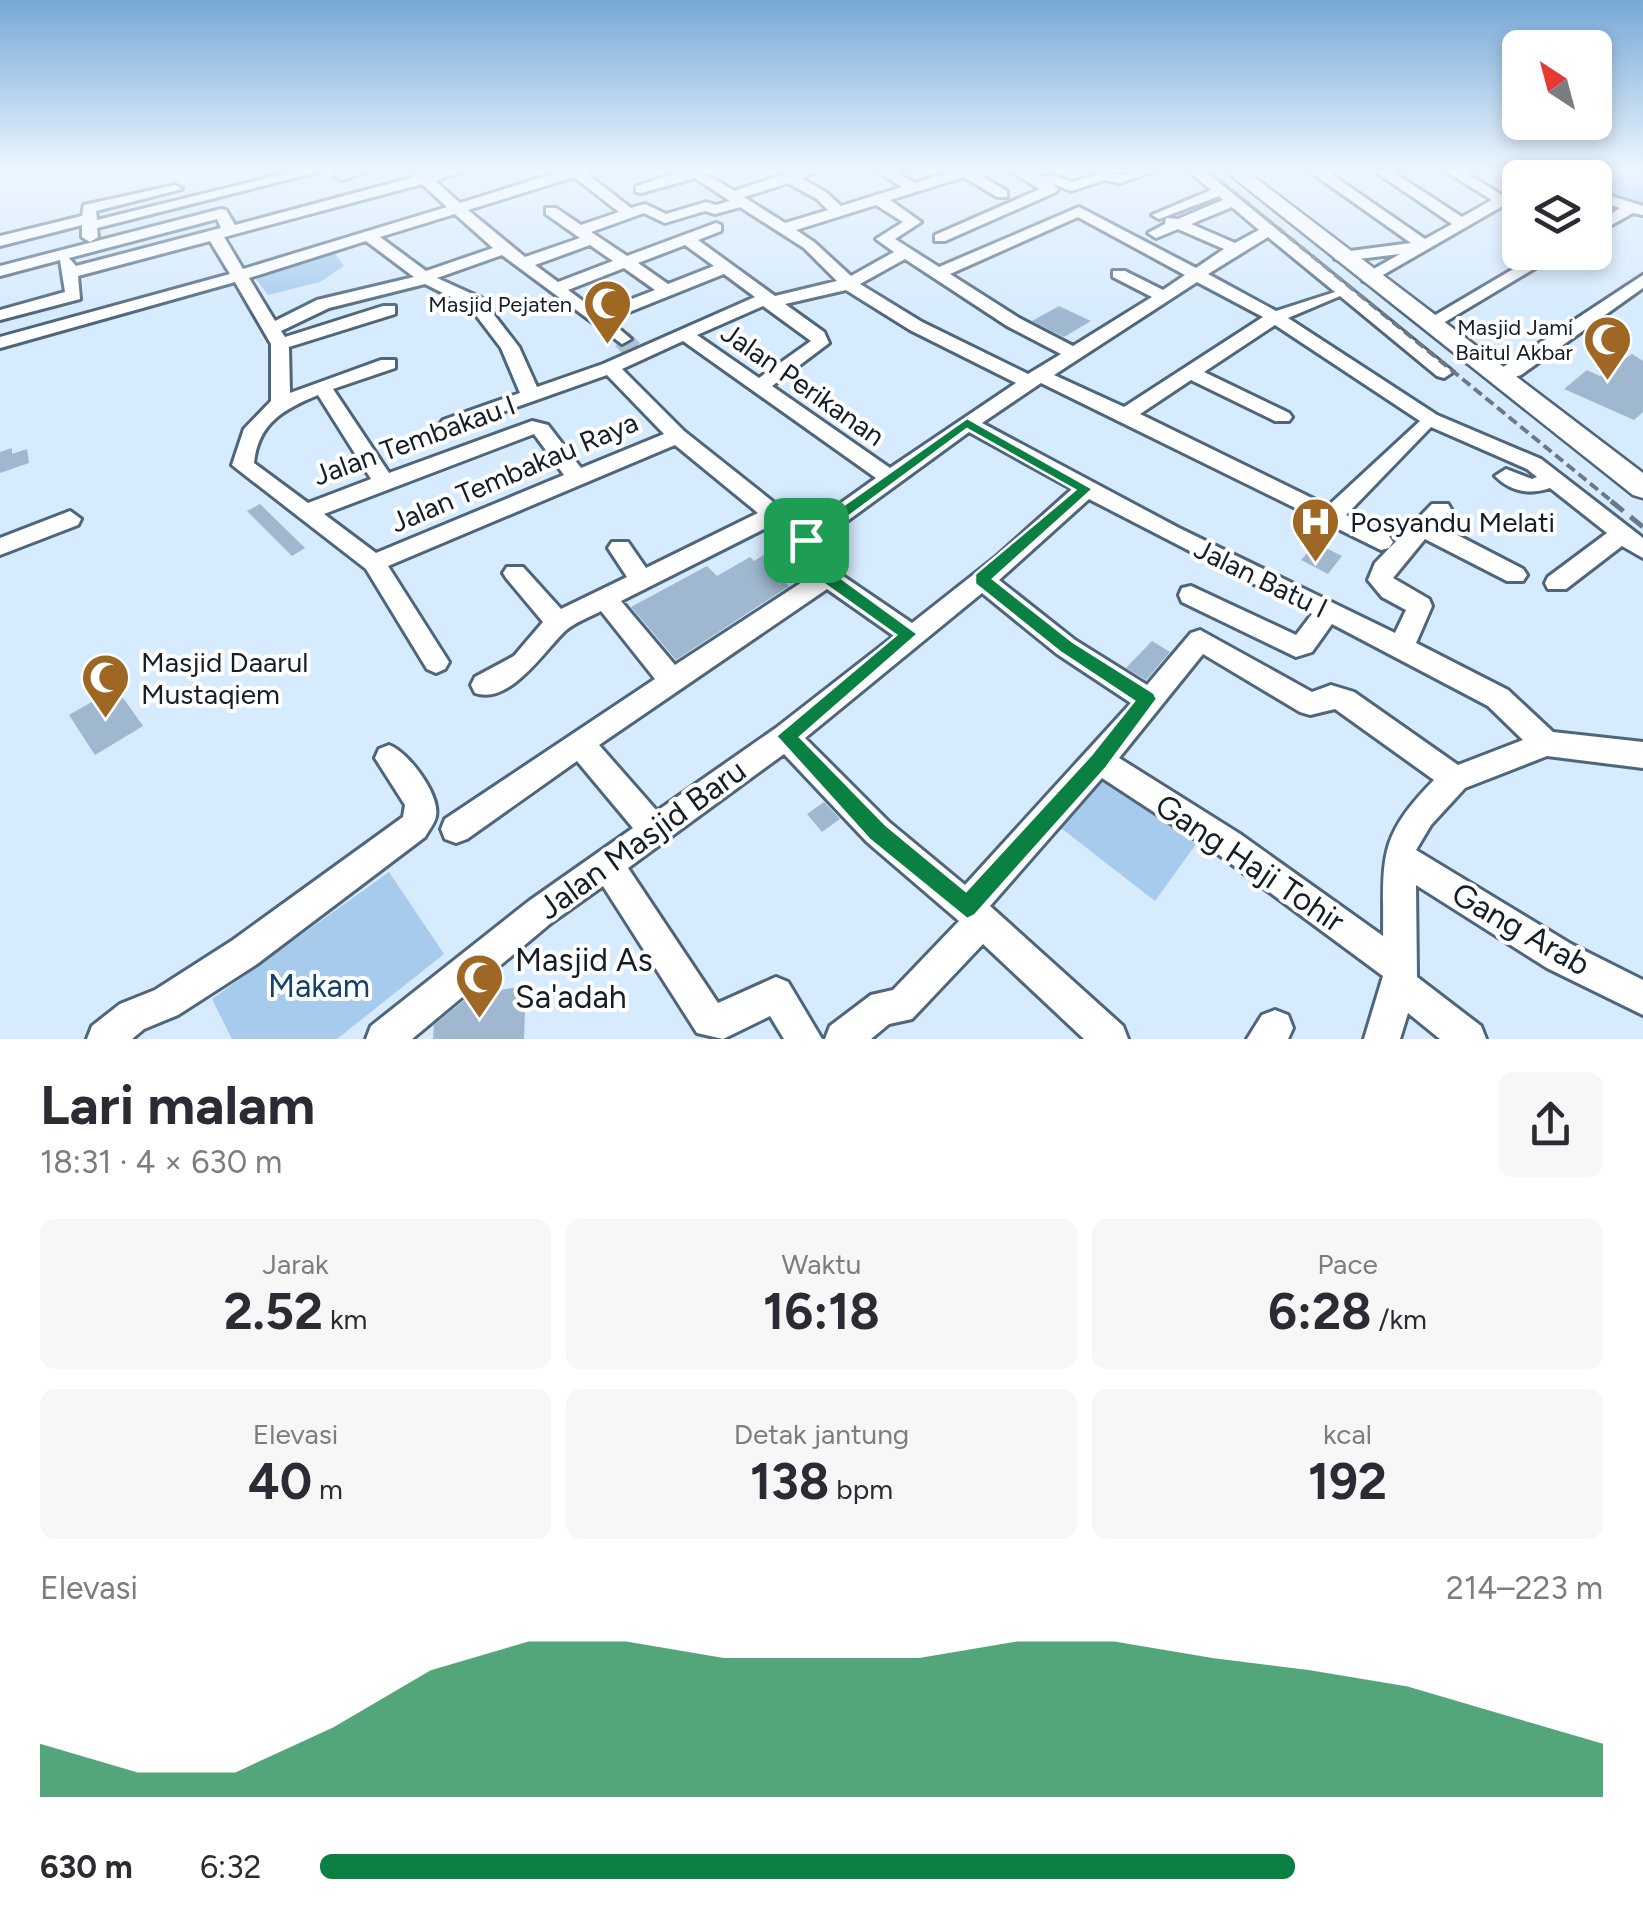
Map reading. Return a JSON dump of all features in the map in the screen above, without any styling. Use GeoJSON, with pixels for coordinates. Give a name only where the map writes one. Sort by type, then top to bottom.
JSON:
{"type":"FeatureCollection","features":[{"type":"Feature","properties":{"kind":"main road"},"geometry":{"type":"LineString","coordinates":[[1294,218],[1643,488]]}},
{"type":"Feature","properties":{"kind":"main road"},"geometry":{"type":"LineString","coordinates":[[1499,378],[1501,385],[1643,498]]}},
{"type":"Feature","properties":{"kind":"street"},"geometry":{"type":"LineString","coordinates":[[0,241],[73,218]]}},
{"type":"Feature","properties":{"kind":"street"},"geometry":{"type":"LineString","coordinates":[[88,218],[90,248]]}},
{"type":"Feature","properties":{"kind":"street"},"geometry":{"type":"LineString","coordinates":[[167,218],[171,226]]}},
{"type":"Feature","properties":{"kind":"street"},"geometry":{"type":"LineString","coordinates":[[0,272],[202,218]]}},
{"type":"Feature","properties":{"kind":"street"},"geometry":{"type":"LineString","coordinates":[[221,218],[223,234],[239,276],[276,336],[281,404],[388,364]]}},
{"type":"Feature","properties":{"kind":"street"},"geometry":{"type":"LineString","coordinates":[[0,315],[74,294],[68,268],[275,218]]}},
{"type":"Feature","properties":{"kind":"street"},"geometry":{"type":"LineString","coordinates":[[0,343],[239,276],[369,236],[392,221],[406,218]]}},
{"type":"Feature","properties":{"kind":"street"},"geometry":{"type":"LineString","coordinates":[[469,218],[631,347]]}},
{"type":"Feature","properties":{"kind":"street"},"geometry":{"type":"LineString","coordinates":[[561,218],[666,290]]}},
{"type":"Feature","properties":{"kind":"street"},"geometry":{"type":"LineString","coordinates":[[524,263],[618,218]]}},
{"type":"Feature","properties":{"kind":"street"},"geometry":{"type":"LineString","coordinates":[[765,218],[809,246],[849,284],[916,326],[1125,415],[1381,542]]}},
{"type":"Feature","properties":{"kind":"street"},"geometry":{"type":"LineString","coordinates":[[782,229],[814,218]]}},
{"type":"Feature","properties":{"kind":"street"},"geometry":{"type":"LineString","coordinates":[[908,218],[978,258]]}},
{"type":"Feature","properties":{"kind":"street"},"geometry":{"type":"LineString","coordinates":[[940,238],[984,218]]}},
{"type":"Feature","properties":{"kind":"street"},"geometry":{"type":"LineString","coordinates":[[940,273],[1061,218]]}},
{"type":"Feature","properties":{"kind":"street"},"geometry":{"type":"LineString","coordinates":[[1095,218],[1276,317],[1430,418],[1511,453],[1555,479],[1643,550]]}},
{"type":"Feature","properties":{"kind":"street"},"geometry":{"type":"LineString","coordinates":[[1166,218],[1234,248]]}},
{"type":"Feature","properties":{"kind":"street"},"geometry":{"type":"LineString","coordinates":[[1156,234],[1187,218]]}},
{"type":"Feature","properties":{"kind":"street"},"geometry":{"type":"LineString","coordinates":[[1256,218],[1444,372]]}},
{"type":"Feature","properties":{"kind":"street"},"geometry":{"type":"LineString","coordinates":[[1384,218],[1421,245]]}},
{"type":"Feature","properties":{"kind":"street"},"geometry":{"type":"LineString","coordinates":[[1454,218],[1461,223]]}},
{"type":"Feature","properties":{"kind":"street"},"geometry":{"type":"LineString","coordinates":[[1370,278],[1469,218]]}},
{"type":"Feature","properties":{"kind":"street"},"geometry":{"type":"LineString","coordinates":[[914,222],[883,237],[1013,322],[1071,352]]}},
{"type":"Feature","properties":{"kind":"street"},"geometry":{"type":"LineString","coordinates":[[557,288],[716,228]]}},
{"type":"Feature","properties":{"kind":"street"},"geometry":{"type":"LineString","coordinates":[[806,540],[1071,352],[1199,275],[1234,248],[1271,230]]}},
{"type":"Feature","properties":{"kind":"street"},"geometry":{"type":"LineString","coordinates":[[369,236],[426,278],[475,302],[510,347],[530,393]]}},
{"type":"Feature","properties":{"kind":"street"},"geometry":{"type":"LineString","coordinates":[[686,238],[818,336],[820,343],[758,387]]}},
{"type":"Feature","properties":{"kind":"street"},"geometry":{"type":"LineString","coordinates":[[1341,256],[1421,245]]}},
{"type":"Feature","properties":{"kind":"street"},"geometry":{"type":"LineString","coordinates":[[782,254],[809,246]]}},
{"type":"Feature","properties":{"kind":"street"},"geometry":{"type":"LineString","coordinates":[[276,336],[323,304],[426,278],[504,249]]}},
{"type":"Feature","properties":{"kind":"street"},"geometry":{"type":"LineString","coordinates":[[652,250],[677,261]]}},
{"type":"Feature","properties":{"kind":"street","name":"Jalan Perikanan"},"geometry":{"type":"LineString","coordinates":[[450,424],[610,368],[631,347],[684,334],[767,301],[849,284],[907,252]]}},
{"type":"Feature","properties":{"kind":"street"},"geometry":{"type":"LineString","coordinates":[[597,318],[723,268]]}},
{"type":"Feature","properties":{"kind":"street"},"geometry":{"type":"LineString","coordinates":[[1429,324],[1523,270]]}},
{"type":"Feature","properties":{"kind":"street"},"geometry":{"type":"LineString","coordinates":[[1119,274],[1164,297]]}},
{"type":"Feature","properties":{"kind":"street"},"geometry":{"type":"LineString","coordinates":[[1499,378],[1643,280]]}},
{"type":"Feature","properties":{"kind":"street"},"geometry":{"type":"LineString","coordinates":[[1125,415],[1276,317],[1332,296]]}},
{"type":"Feature","properties":{"kind":"street"},"geometry":{"type":"LineString","coordinates":[[46,303],[56,327]]}},
{"type":"Feature","properties":{"kind":"street"},"geometry":{"type":"LineString","coordinates":[[276,336],[389,310]]}},
{"type":"Feature","properties":{"kind":"street","name":"Jalan Perikanan"},"geometry":{"type":"LineString","coordinates":[[684,334],[890,478]]}},
{"type":"Feature","properties":{"kind":"street"},"geometry":{"type":"LineString","coordinates":[[610,368],[678,436],[806,540],[807,558],[827,577],[909,634]]}},
{"type":"Feature","properties":{"kind":"street"},"geometry":{"type":"LineString","coordinates":[[1196,368],[1268,397]]}},
{"type":"Feature","properties":{"kind":"street"},"geometry":{"type":"LineString","coordinates":[[1196,368],[1282,417]]}},
{"type":"Feature","properties":{"kind":"street"},"geometry":{"type":"LineString","coordinates":[[322,387],[383,482]]}},
{"type":"Feature","properties":{"kind":"street","name":"Jalan Tembakau Raya"},"geometry":{"type":"LineString","coordinates":[[281,404],[252,432],[245,444],[243,465],[374,563],[436,662]]}},
{"type":"Feature","properties":{"kind":"street","name":"Jalan Batu I"},"geometry":{"type":"LineString","coordinates":[[967,423],[1086,489],[1498,698],[1546,744]]}},
{"type":"Feature","properties":{"kind":"street","name":"Jalan Tembakau I"},"geometry":{"type":"LineString","coordinates":[[306,512],[532,427],[542,430],[577,478]]}},
{"type":"Feature","properties":{"kind":"street"},"geometry":{"type":"LineString","coordinates":[[1332,515],[1421,427]]}},
{"type":"Feature","properties":{"kind":"street","name":"Jalan Tembakau Raya"},"geometry":{"type":"LineString","coordinates":[[374,563],[678,436]]}},
{"type":"Feature","properties":{"kind":"street"},"geometry":{"type":"LineString","coordinates":[[1506,476],[1531,488],[1555,479]]}},
{"type":"Feature","properties":{"kind":"street","name":"Jalan Masjid Baru"},"geometry":{"type":"LineString","coordinates":[[384,1039],[540,912],[786,736],[982,579],[1086,489]]}},
{"type":"Feature","properties":{"kind":"street"},"geometry":{"type":"LineString","coordinates":[[1402,646],[1420,606],[1391,591],[1380,580],[1383,569],[1440,508]]}},
{"type":"Feature","properties":{"kind":"street"},"geometry":{"type":"LineString","coordinates":[[484,685],[523,663],[558,622],[774,515]]}},
{"type":"Feature","properties":{"kind":"street"},"geometry":{"type":"LineString","coordinates":[[0,547],[70,520]]}},
{"type":"Feature","properties":{"kind":"street"},"geometry":{"type":"LineString","coordinates":[[1422,527],[1515,575]]}},
{"type":"Feature","properties":{"kind":"street"},"geometry":{"type":"LineString","coordinates":[[1557,584],[1622,534]]}},
{"type":"Feature","properties":{"kind":"street"},"geometry":{"type":"LineString","coordinates":[[620,548],[643,582]]}},
{"type":"Feature","properties":{"kind":"street"},"geometry":{"type":"LineString","coordinates":[[516,573],[558,622]]}},
{"type":"Feature","properties":{"kind":"street"},"geometry":{"type":"LineString","coordinates":[[456,829],[827,577]]}},
{"type":"Feature","properties":{"kind":"street"},"geometry":{"type":"LineString","coordinates":[[982,579],[1066,647],[1147,699]]}},
{"type":"Feature","properties":{"kind":"street"},"geometry":{"type":"LineString","coordinates":[[1191,595],[1296,647],[1302,645],[1327,612]]}},
{"type":"Feature","properties":{"kind":"street"},"geometry":{"type":"LineString","coordinates":[[607,600],[672,681]]}},
{"type":"Feature","properties":{"kind":"street"},"geometry":{"type":"LineString","coordinates":[[843,1039],[882,1007],[900,1007],[1195,642],[1205,640],[1310,704],[1331,696],[1344,700],[1455,779]]}},
{"type":"Feature","properties":{"kind":"street"},"geometry":{"type":"LineString","coordinates":[[786,736],[878,832],[1110,1039]]}},
{"type":"Feature","properties":{"kind":"street"},"geometry":{"type":"LineString","coordinates":[[580,743],[653,828]]}},
{"type":"Feature","properties":{"kind":"street"},"geometry":{"type":"LineString","coordinates":[[1382,1039],[1400,976],[1400,849],[1420,815],[1455,779],[1546,744],[1643,755]]}},
{"type":"Feature","properties":{"kind":"street"},"geometry":{"type":"LineString","coordinates":[[106,1039],[132,1016],[166,1003],[245,952],[414,827],[421,816],[420,801],[389,758]]}},
{"type":"Feature","properties":{"kind":"street","name":"Gang Haji Tohir"},"geometry":{"type":"LineString","coordinates":[[1099,761],[1229,844],[1400,976],[1468,1039]]}},
{"type":"Feature","properties":{"kind":"street","name":"Gang Arab"},"geometry":{"type":"LineString","coordinates":[[1400,857],[1559,956],[1643,998]]}},
{"type":"Feature","properties":{"kind":"street"},"geometry":{"type":"LineString","coordinates":[[606,864],[709,1021],[719,1024],[739,1009],[754,1009],[776,994],[804,1039]]}},
{"type":"Feature","properties":{"kind":"green space"},"geometry":{"type":"Polygon","coordinates":[[[333,251],[344,266],[320,282],[268,295],[253,275],[333,251]]]}},
{"type":"Feature","properties":{"kind":"green space"},"geometry":{"type":"Polygon","coordinates":[[[1108,774],[1199,840],[1155,901],[1061,828],[1108,774]]]}},
{"type":"Feature","properties":{"kind":"green space","name":"Makam"},"geometry":{"type":"Polygon","coordinates":[[[389,872],[444,954],[337,1039],[232,1039],[212,999],[389,872]]]}},
{"type":"Feature","properties":{"kind":"building"},"geometry":{"type":"Polygon","coordinates":[[[1059,306],[1091,321],[1064,337],[1032,321],[1059,306]]]}},
{"type":"Feature","properties":{"kind":"building","name":"Masjid Jami Baitul Akbar"},"geometry":{"type":"Polygon","coordinates":[[[1632,354],[1643,361],[1643,412],[1634,420],[1564,389],[1587,370],[1600,376],[1632,354]]]}},
{"type":"Feature","properties":{"kind":"building"},"geometry":{"type":"Polygon","coordinates":[[[12,448],[12,454],[27,449],[29,463],[0,473],[0,452],[12,448]]]}},
{"type":"Feature","properties":{"kind":"building"},"geometry":{"type":"Polygon","coordinates":[[[260,504],[305,548],[292,556],[247,511],[260,504]]]}},
{"type":"Feature","properties":{"kind":"building"},"geometry":{"type":"Polygon","coordinates":[[[1316,543],[1342,556],[1328,574],[1301,560],[1316,543]]]}},
{"type":"Feature","properties":{"kind":"building"},"geometry":{"type":"Polygon","coordinates":[[[777,547],[790,558],[771,570],[789,586],[676,660],[631,607],[707,566],[717,576],[777,547]]]}},
{"type":"Feature","properties":{"kind":"building"},"geometry":{"type":"Polygon","coordinates":[[[1152,641],[1170,652],[1146,680],[1126,668],[1152,641]]]}},
{"type":"Feature","properties":{"kind":"building","name":"Masjid Daarul Mustaqiem"},"geometry":{"type":"Polygon","coordinates":[[[116,688],[143,726],[95,755],[69,715],[116,688]]]}},
{"type":"Feature","properties":{"kind":"building"},"geometry":{"type":"Polygon","coordinates":[[[824,802],[840,819],[822,832],[807,814],[824,802]]]}},
{"type":"Feature","properties":{"kind":"building","name":"Masjid As Sa'adah"},"geometry":{"type":"Polygon","coordinates":[[[526,985],[524,1039],[433,1039],[434,1025],[468,997],[526,985]]]}},
{"type":"Feature","properties":{"kind":"tunnel"},"geometry":{"type":"LineString","coordinates":[[622,339],[633,350]]}},
{"type":"Feature","properties":{"kind":"railway"},"geometry":{"type":"LineString","coordinates":[[1266,218],[1614,503]]}},
{"type":"Feature","properties":{"kind":"railway"},"geometry":{"type":"LineString","coordinates":[[1611,501],[1643,527]]}},
{"type":"Feature","properties":{"kind":"place","name":"Masjid Pejaten"},"geometry":{"type":"Point","coordinates":[607,346]}},
{"type":"Feature","properties":{"kind":"place","name":"Masjid Jami Baitul Akbar"},"geometry":{"type":"Point","coordinates":[1608,382]}},
{"type":"Feature","properties":{"kind":"place","name":"Posyandu Melati"},"geometry":{"type":"Point","coordinates":[1315,564]}},
{"type":"Feature","properties":{"kind":"place","name":"Masjid Daarul Mustaqiem"},"geometry":{"type":"Point","coordinates":[106,720]}},
{"type":"Feature","properties":{"kind":"place","name":"Masjid As Sa'adah"},"geometry":{"type":"Point","coordinates":[480,1020]}},
{"type":"Feature","properties":{"kind":"route"},"geometry":{"type":"LineString","coordinates":[[967,423],[1086,489],[982,579],[1066,647],[1147,699],[1099,761],[967,907],[878,832],[786,736],[909,634],[812,566],[804,550],[806,540],[967,423]]}}]}
